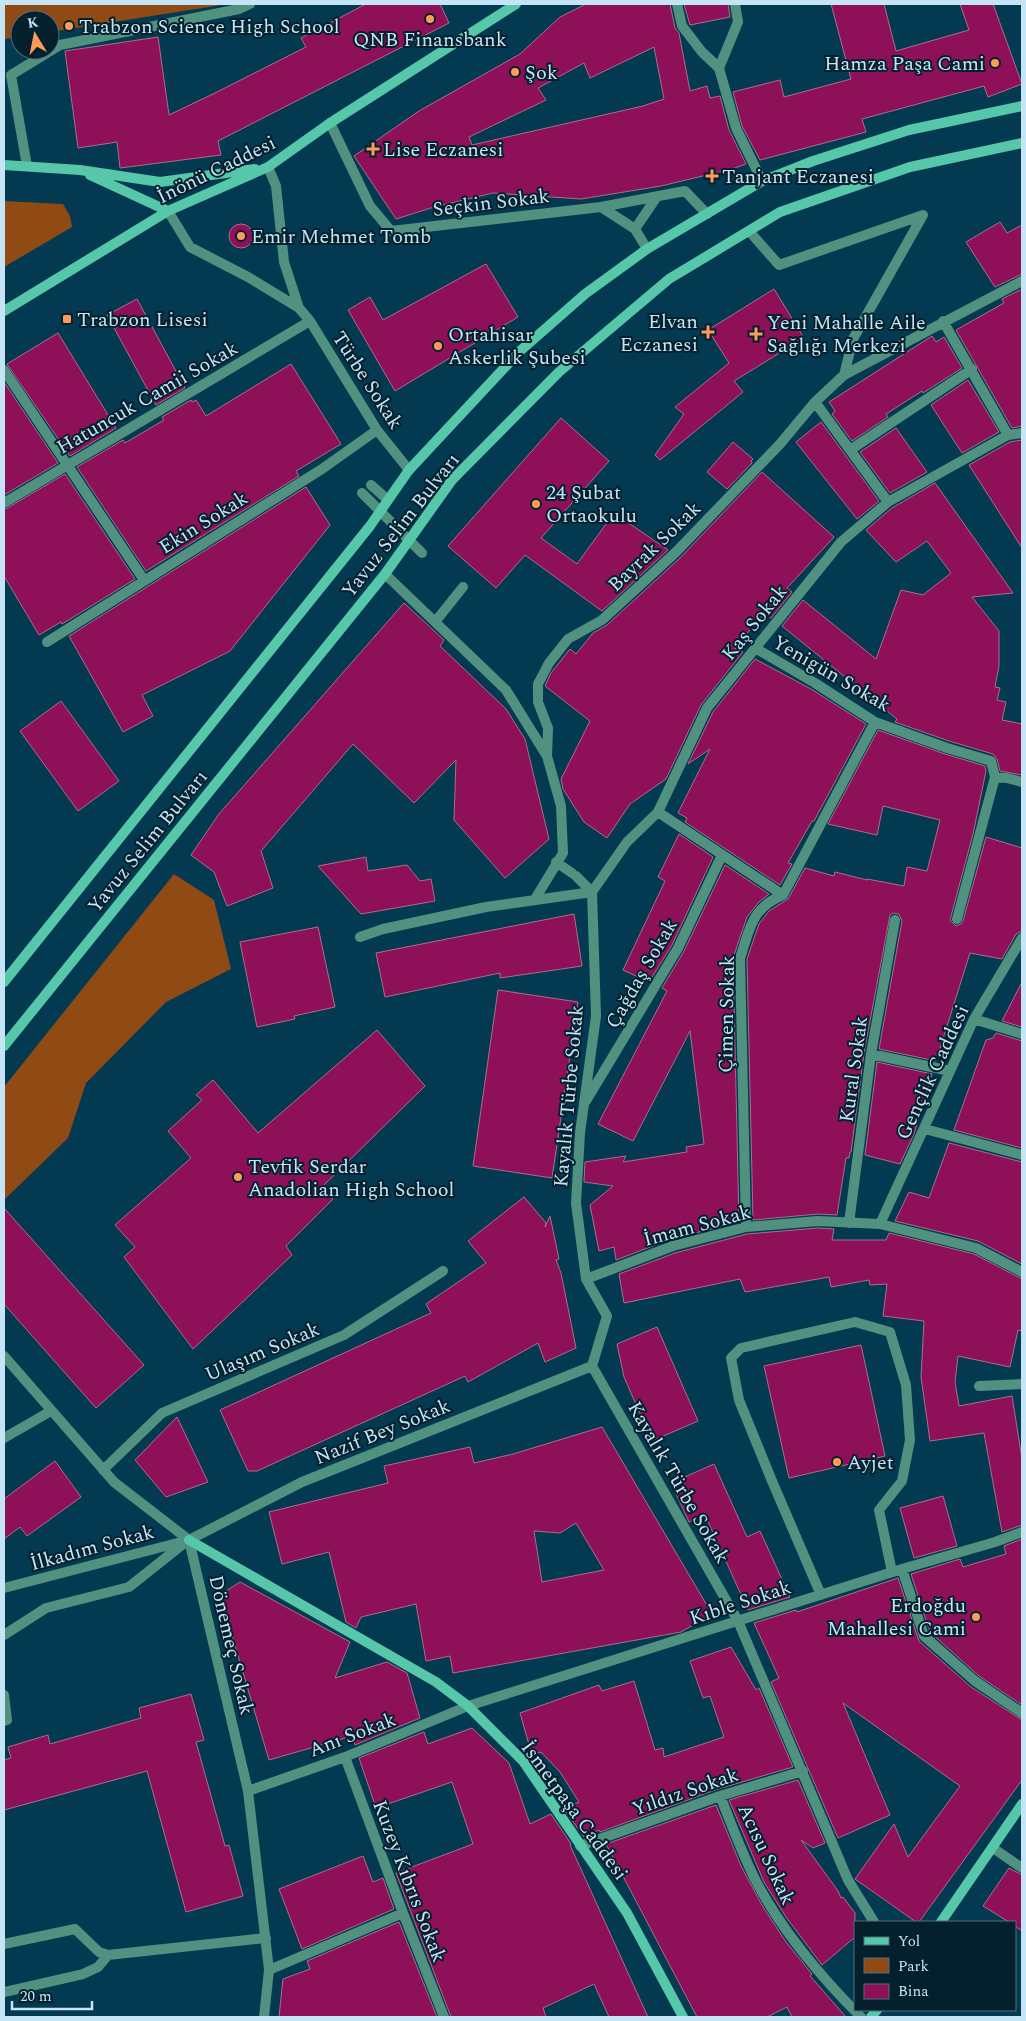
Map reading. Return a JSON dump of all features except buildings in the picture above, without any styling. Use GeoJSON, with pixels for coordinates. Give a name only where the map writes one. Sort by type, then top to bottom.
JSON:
{"type":"FeatureCollection","features":[{"type":"Feature","properties":{"kind":"main road","name":"İnönü Caddesi"},"geometry":{"type":"LineString","coordinates":[[4,312],[168,211],[268,167],[503,7],[516,4]]}},
{"type":"Feature","properties":{"kind":"main road","name":"Yavuz Selim Bulvarı"},"geometry":{"type":"LineString","coordinates":[[4,982],[363,534],[409,470],[520,351],[585,294],[647,249],[762,181],[909,130],[1022,106]]}},
{"type":"Feature","properties":{"kind":"main road","name":"Yavuz Selim Bulvarı"},"geometry":{"type":"LineString","coordinates":[[4,1046],[386,574],[452,480],[559,372],[669,279],[780,212],[910,166],[1022,143]]}},
{"type":"Feature","properties":{"kind":"main road"},"geometry":{"type":"LineString","coordinates":[[4,165],[80,170],[160,182],[268,167]]}},
{"type":"Feature","properties":{"kind":"main road"},"geometry":{"type":"LineString","coordinates":[[80,170],[168,211]]}},
{"type":"Feature","properties":{"kind":"main road","name":"İsmetpaşa Caddesi"},"geometry":{"type":"LineString","coordinates":[[189,1540],[436,1682],[468,1706],[523,1761],[627,1913],[683,2017]]}},
{"type":"Feature","properties":{"kind":"main road"},"geometry":{"type":"LineString","coordinates":[[942,1921],[994,1848],[1022,1804]]}},
{"type":"Feature","properties":{"kind":"street"},"geometry":{"type":"LineString","coordinates":[[27,166],[11,75],[60,45],[239,9],[250,4]]}},
{"type":"Feature","properties":{"kind":"street"},"geometry":{"type":"LineString","coordinates":[[677,4],[682,26],[702,52],[719,68],[736,128],[762,181]]}},
{"type":"Feature","properties":{"kind":"street"},"geometry":{"type":"LineString","coordinates":[[719,68],[738,22],[735,4]]}},
{"type":"Feature","properties":{"kind":"street","name":"Seçkin Sokak"},"geometry":{"type":"LineString","coordinates":[[330,124],[370,206],[391,231],[601,207],[685,191],[707,214]]}},
{"type":"Feature","properties":{"kind":"street","name":"Türbe Sokak"},"geometry":{"type":"LineString","coordinates":[[268,167],[276,186],[284,262],[299,308]]}},
{"type":"Feature","properties":{"kind":"street"},"geometry":{"type":"LineString","coordinates":[[635,229],[656,198]]}},
{"type":"Feature","properties":{"kind":"street"},"geometry":{"type":"LineString","coordinates":[[601,207],[635,229],[647,249]]}},
{"type":"Feature","properties":{"kind":"street","name":"Türbe Sokak"},"geometry":{"type":"LineString","coordinates":[[168,211],[190,247],[248,277],[299,308],[310,321],[377,430],[409,470]]}},
{"type":"Feature","properties":{"kind":"street"},"geometry":{"type":"LineString","coordinates":[[749,231],[779,265],[923,215],[853,338],[844,375]]}},
{"type":"Feature","properties":{"kind":"street","name":"Bayrak Sokak"},"geometry":{"type":"LineString","coordinates":[[547,756],[548,728],[538,702],[538,684],[549,663],[568,639],[602,620],[675,554],[780,444],[815,402],[844,375],[1022,281]]}},
{"type":"Feature","properties":{"kind":"street","name":"Hatuncuk Camii Sokak"},"geometry":{"type":"LineString","coordinates":[[4,503],[310,321]]}},
{"type":"Feature","properties":{"kind":"street"},"geometry":{"type":"LineString","coordinates":[[942,322],[972,369],[1008,435],[1022,433]]}},
{"type":"Feature","properties":{"kind":"street"},"geometry":{"type":"LineString","coordinates":[[850,450],[972,369]]}},
{"type":"Feature","properties":{"kind":"street"},"geometry":{"type":"LineString","coordinates":[[4,370],[144,580]]}},
{"type":"Feature","properties":{"kind":"street"},"geometry":{"type":"LineString","coordinates":[[815,402],[888,502]]}},
{"type":"Feature","properties":{"kind":"street","name":"Ekin Sokak"},"geometry":{"type":"LineString","coordinates":[[47,642],[322,469],[377,430]]}},
{"type":"Feature","properties":{"kind":"street","name":"Kaş Sokak"},"geometry":{"type":"LineString","coordinates":[[592,892],[628,842],[658,812],[707,708],[841,542],[888,502],[1008,435]]}},
{"type":"Feature","properties":{"kind":"street"},"geometry":{"type":"LineString","coordinates":[[372,485],[388,500]]}},
{"type":"Feature","properties":{"kind":"street"},"geometry":{"type":"LineString","coordinates":[[362,492],[422,553]]}},
{"type":"Feature","properties":{"kind":"street"},"geometry":{"type":"LineString","coordinates":[[386,574],[506,690],[547,756],[561,806],[563,853],[535,899]]}},
{"type":"Feature","properties":{"kind":"street"},"geometry":{"type":"LineString","coordinates":[[435,622],[462,587]]}},
{"type":"Feature","properties":{"kind":"street","name":"Yenigün Sokak"},"geometry":{"type":"LineString","coordinates":[[755,648],[815,683],[875,722],[947,748],[991,761],[995,777]]}},
{"type":"Feature","properties":{"kind":"street"},"geometry":{"type":"LineString","coordinates":[[658,812],[783,895],[875,722]]}},
{"type":"Feature","properties":{"kind":"street"},"geometry":{"type":"LineString","coordinates":[[957,919],[995,777],[1022,782]]}},
{"type":"Feature","properties":{"kind":"street","name":"Çağdaş Sokak"},"geometry":{"type":"LineString","coordinates":[[584,1104],[678,948],[722,855]]}},
{"type":"Feature","properties":{"kind":"street"},"geometry":{"type":"LineString","coordinates":[[556,862],[574,875],[592,892]]}},
{"type":"Feature","properties":{"kind":"street"},"geometry":{"type":"LineString","coordinates":[[360,936],[383,928],[535,899],[592,892]]}},
{"type":"Feature","properties":{"kind":"street","name":"Kayalık Türbe Sokak"},"geometry":{"type":"LineString","coordinates":[[592,892],[596,1016],[580,1133],[576,1204],[586,1279],[607,1316],[592,1366],[738,1621],[848,1880],[873,1921]]}},
{"type":"Feature","properties":{"kind":"street","name":"Çimen Sokak"},"geometry":{"type":"LineString","coordinates":[[746,1227],[740,958],[754,916],[769,900],[783,895]]}},
{"type":"Feature","properties":{"kind":"street","name":"Kural Sokak"},"geometry":{"type":"LineString","coordinates":[[849,1223],[872,1054],[894,920]]}},
{"type":"Feature","properties":{"kind":"street","name":"Gençlik Caddesi"},"geometry":{"type":"LineString","coordinates":[[880,1224],[974,1019],[1022,938]]}},
{"type":"Feature","properties":{"kind":"street"},"geometry":{"type":"LineString","coordinates":[[974,1019],[1022,1034]]}},
{"type":"Feature","properties":{"kind":"street"},"geometry":{"type":"LineString","coordinates":[[872,1054],[950,1071]]}},
{"type":"Feature","properties":{"kind":"street"},"geometry":{"type":"LineString","coordinates":[[925,1129],[1022,1155]]}},
{"type":"Feature","properties":{"kind":"street","name":"İmam Sokak"},"geometry":{"type":"LineString","coordinates":[[586,1279],[673,1246],[746,1227],[818,1221],[880,1224],[976,1248],[1022,1272]]}},
{"type":"Feature","properties":{"kind":"street","name":"Ulaşım Sokak"},"geometry":{"type":"LineString","coordinates":[[103,1470],[162,1413],[344,1335],[443,1270]]}},
{"type":"Feature","properties":{"kind":"street"},"geometry":{"type":"LineString","coordinates":[[821,1595],[739,1400],[731,1358],[740,1348],[856,1322],[890,1332],[906,1385],[910,1440],[902,1481],[880,1510],[897,1570],[924,1636],[975,1681],[1022,1714]]}},
{"type":"Feature","properties":{"kind":"street"},"geometry":{"type":"LineString","coordinates":[[4,1356],[114,1482],[189,1540],[129,1586],[46,1608],[4,1635]]}},
{"type":"Feature","properties":{"kind":"street","name":"Nazif Bey Sokak"},"geometry":{"type":"LineString","coordinates":[[189,1540],[302,1482],[592,1366]]}},
{"type":"Feature","properties":{"kind":"street"},"geometry":{"type":"LineString","coordinates":[[979,1386],[1022,1384]]}},
{"type":"Feature","properties":{"kind":"street"},"geometry":{"type":"LineString","coordinates":[[4,1438],[51,1411]]}},
{"type":"Feature","properties":{"kind":"street","name":"Kıble Sokak"},"geometry":{"type":"LineString","coordinates":[[468,1706],[1022,1532]]}},
{"type":"Feature","properties":{"kind":"street","name":"İlkadım Sokak"},"geometry":{"type":"LineString","coordinates":[[4,1588],[189,1540]]}},
{"type":"Feature","properties":{"kind":"street","name":"Dönemeç Sokak"},"geometry":{"type":"LineString","coordinates":[[189,1540],[248,1791],[269,1970],[264,2017]]}},
{"type":"Feature","properties":{"kind":"street"},"geometry":{"type":"LineString","coordinates":[[4,1695],[7,1720],[4,1720]]}},
{"type":"Feature","properties":{"kind":"street","name":"Anı Sokak"},"geometry":{"type":"LineString","coordinates":[[248,1791],[344,1757],[468,1706]]}},
{"type":"Feature","properties":{"kind":"street","name":"Kuzey Kıbrıs Sokak"},"geometry":{"type":"LineString","coordinates":[[344,1757],[444,2017]]}},
{"type":"Feature","properties":{"kind":"street","name":"Yıldız Sokak"},"geometry":{"type":"LineString","coordinates":[[580,1846],[720,1796],[802,1771]]}},
{"type":"Feature","properties":{"kind":"street","name":"Acısu Sokak"},"geometry":{"type":"LineString","coordinates":[[720,1796],[757,1883],[781,1925],[825,1981],[854,2010]]}},
{"type":"Feature","properties":{"kind":"street"},"geometry":{"type":"LineString","coordinates":[[994,1848],[1022,1868]]}},
{"type":"Feature","properties":{"kind":"street"},"geometry":{"type":"LineString","coordinates":[[269,1970],[403,1913]]}},
{"type":"Feature","properties":{"kind":"street"},"geometry":{"type":"LineString","coordinates":[[4,1944],[75,1929],[99,1952],[108,1955],[266,1938]]}},
{"type":"Feature","properties":{"kind":"street"},"geometry":{"type":"LineString","coordinates":[[4,1992],[83,1974],[98,1967],[108,1955]]}},
{"type":"Feature","properties":{"kind":"green space","name":"Trabzon Science High School"},"geometry":{"type":"Polygon","coordinates":[[[4,4],[228,4],[60,30],[60,10],[10,10],[10,38],[4,39],[4,4]]]}},
{"type":"Feature","properties":{"kind":"green space"},"geometry":{"type":"Polygon","coordinates":[[[4,201],[63,204],[70,216],[72,227],[4,267],[4,201]]]}},
{"type":"Feature","properties":{"kind":"green space"},"geometry":{"type":"Polygon","coordinates":[[[174,874],[214,900],[231,969],[166,1002],[86,1083],[68,1138],[4,1200],[4,1087],[174,874]]]}},
{"type":"Feature","properties":{"kind":"place","name":"QNB Finansbank"},"geometry":{"type":"Point","coordinates":[430,19]}},
{"type":"Feature","properties":{"kind":"place","name":"Trabzon Science High School"},"geometry":{"type":"Point","coordinates":[69,26]}},
{"type":"Feature","properties":{"kind":"place","name":"Hamza Paşa Cami"},"geometry":{"type":"Point","coordinates":[995,63]}},
{"type":"Feature","properties":{"kind":"place","name":"Şok"},"geometry":{"type":"Point","coordinates":[515,72]}},
{"type":"Feature","properties":{"kind":"place","name":"Lise Eczanesi"},"geometry":{"type":"Point","coordinates":[373,149]}},
{"type":"Feature","properties":{"kind":"place","name":"Tanjant Eczanesi"},"geometry":{"type":"Point","coordinates":[712,176]}},
{"type":"Feature","properties":{"kind":"place","name":"Emir Mehmet Tomb"},"geometry":{"type":"Point","coordinates":[241,236]}},
{"type":"Feature","properties":{"kind":"place","name":"Trabzon Lisesi"},"geometry":{"type":"Point","coordinates":[67,319]}},
{"type":"Feature","properties":{"kind":"place","name":"Elvan Eczanesi"},"geometry":{"type":"Point","coordinates":[708,332]}},
{"type":"Feature","properties":{"kind":"place","name":"Yeni Mahalle Aile Sağlığı Merkezi"},"geometry":{"type":"Point","coordinates":[756,334]}},
{"type":"Feature","properties":{"kind":"place","name":"Ortahisar Askerlik Şubesi"},"geometry":{"type":"Point","coordinates":[438,346]}},
{"type":"Feature","properties":{"kind":"place","name":"24 Şubat Ortaokulu"},"geometry":{"type":"Point","coordinates":[536,504]}},
{"type":"Feature","properties":{"kind":"place","name":"Tevfik Serdar Anadolian High School"},"geometry":{"type":"Point","coordinates":[238,1177]}},
{"type":"Feature","properties":{"kind":"place","name":"Ayjet"},"geometry":{"type":"Point","coordinates":[837,1462]}},
{"type":"Feature","properties":{"kind":"place","name":"Erdoğdu Mahallesi Cami"},"geometry":{"type":"Point","coordinates":[976,1617]}}]}
